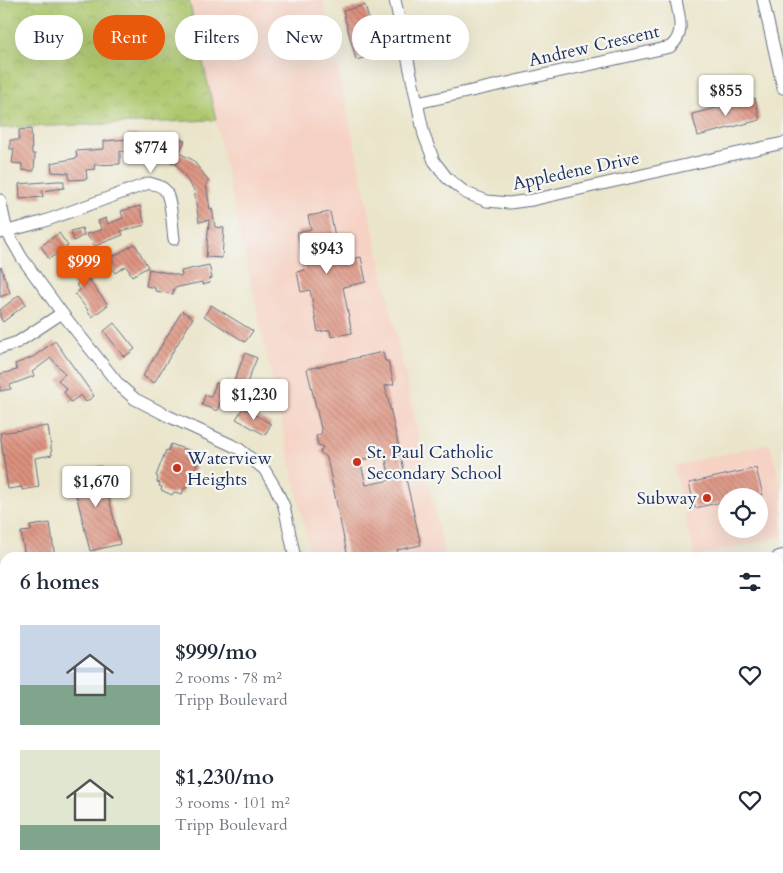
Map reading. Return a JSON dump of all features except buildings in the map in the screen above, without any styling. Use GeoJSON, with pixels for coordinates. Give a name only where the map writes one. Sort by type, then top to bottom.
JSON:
{"type":"FeatureCollection","features":[{"type":"Feature","properties":{"kind":"street","name":"Appledene Drive"},"geometry":{"type":"LineString","coordinates":[[394,0],[424,135],[434,161],[447,178],[466,193],[486,202],[509,203],[532,200],[783,143]]}},
{"type":"Feature","properties":{"kind":"street","name":"Andrew Crescent"},"geometry":{"type":"LineString","coordinates":[[417,103],[670,47],[675,43],[681,31],[676,0]]}},
{"type":"Feature","properties":{"kind":"street"},"geometry":{"type":"LineString","coordinates":[[763,0],[783,88]]}},
{"type":"Feature","properties":{"kind":"street"},"geometry":{"type":"LineString","coordinates":[[3,233],[42,222],[149,184],[160,186],[165,190],[170,203],[174,239]]}},
{"type":"Feature","properties":{"kind":"street"},"geometry":{"type":"LineString","coordinates":[[0,200],[3,233],[62,313],[119,385],[135,399],[238,448],[264,469],[284,506],[294,552]]}},
{"type":"Feature","properties":{"kind":"street"},"geometry":{"type":"LineString","coordinates":[[0,348],[18,342],[62,313]]}},
{"type":"Feature","properties":{"kind":"shaded area"},"geometry":{"type":"Polygon","coordinates":[[[189,0],[323,0],[326,15],[268,15],[268,60],[336,60],[444,552],[310,552],[202,60],[258,60],[258,15],[192,15],[189,0]]]}},
{"type":"Feature","properties":{"kind":"shaded area"},"geometry":{"type":"Polygon","coordinates":[[[770,443],[783,495],[783,536],[716,552],[694,552],[674,466],[770,443]]]}},
{"type":"Feature","properties":{"kind":"green space"},"geometry":{"type":"Polygon","coordinates":[[[0,0],[189,0],[192,15],[175,15],[175,60],[202,60],[216,120],[0,128],[0,0]]]}},
{"type":"Feature","properties":{"kind":"place","name":"St. Paul Catholic Secondary School"},"geometry":{"type":"Point","coordinates":[357,462]}},
{"type":"Feature","properties":{"kind":"place","name":"Waterview Heights"},"geometry":{"type":"Point","coordinates":[177,468]}},
{"type":"Feature","properties":{"kind":"place","name":"Subway"},"geometry":{"type":"Point","coordinates":[707,498]}}]}
